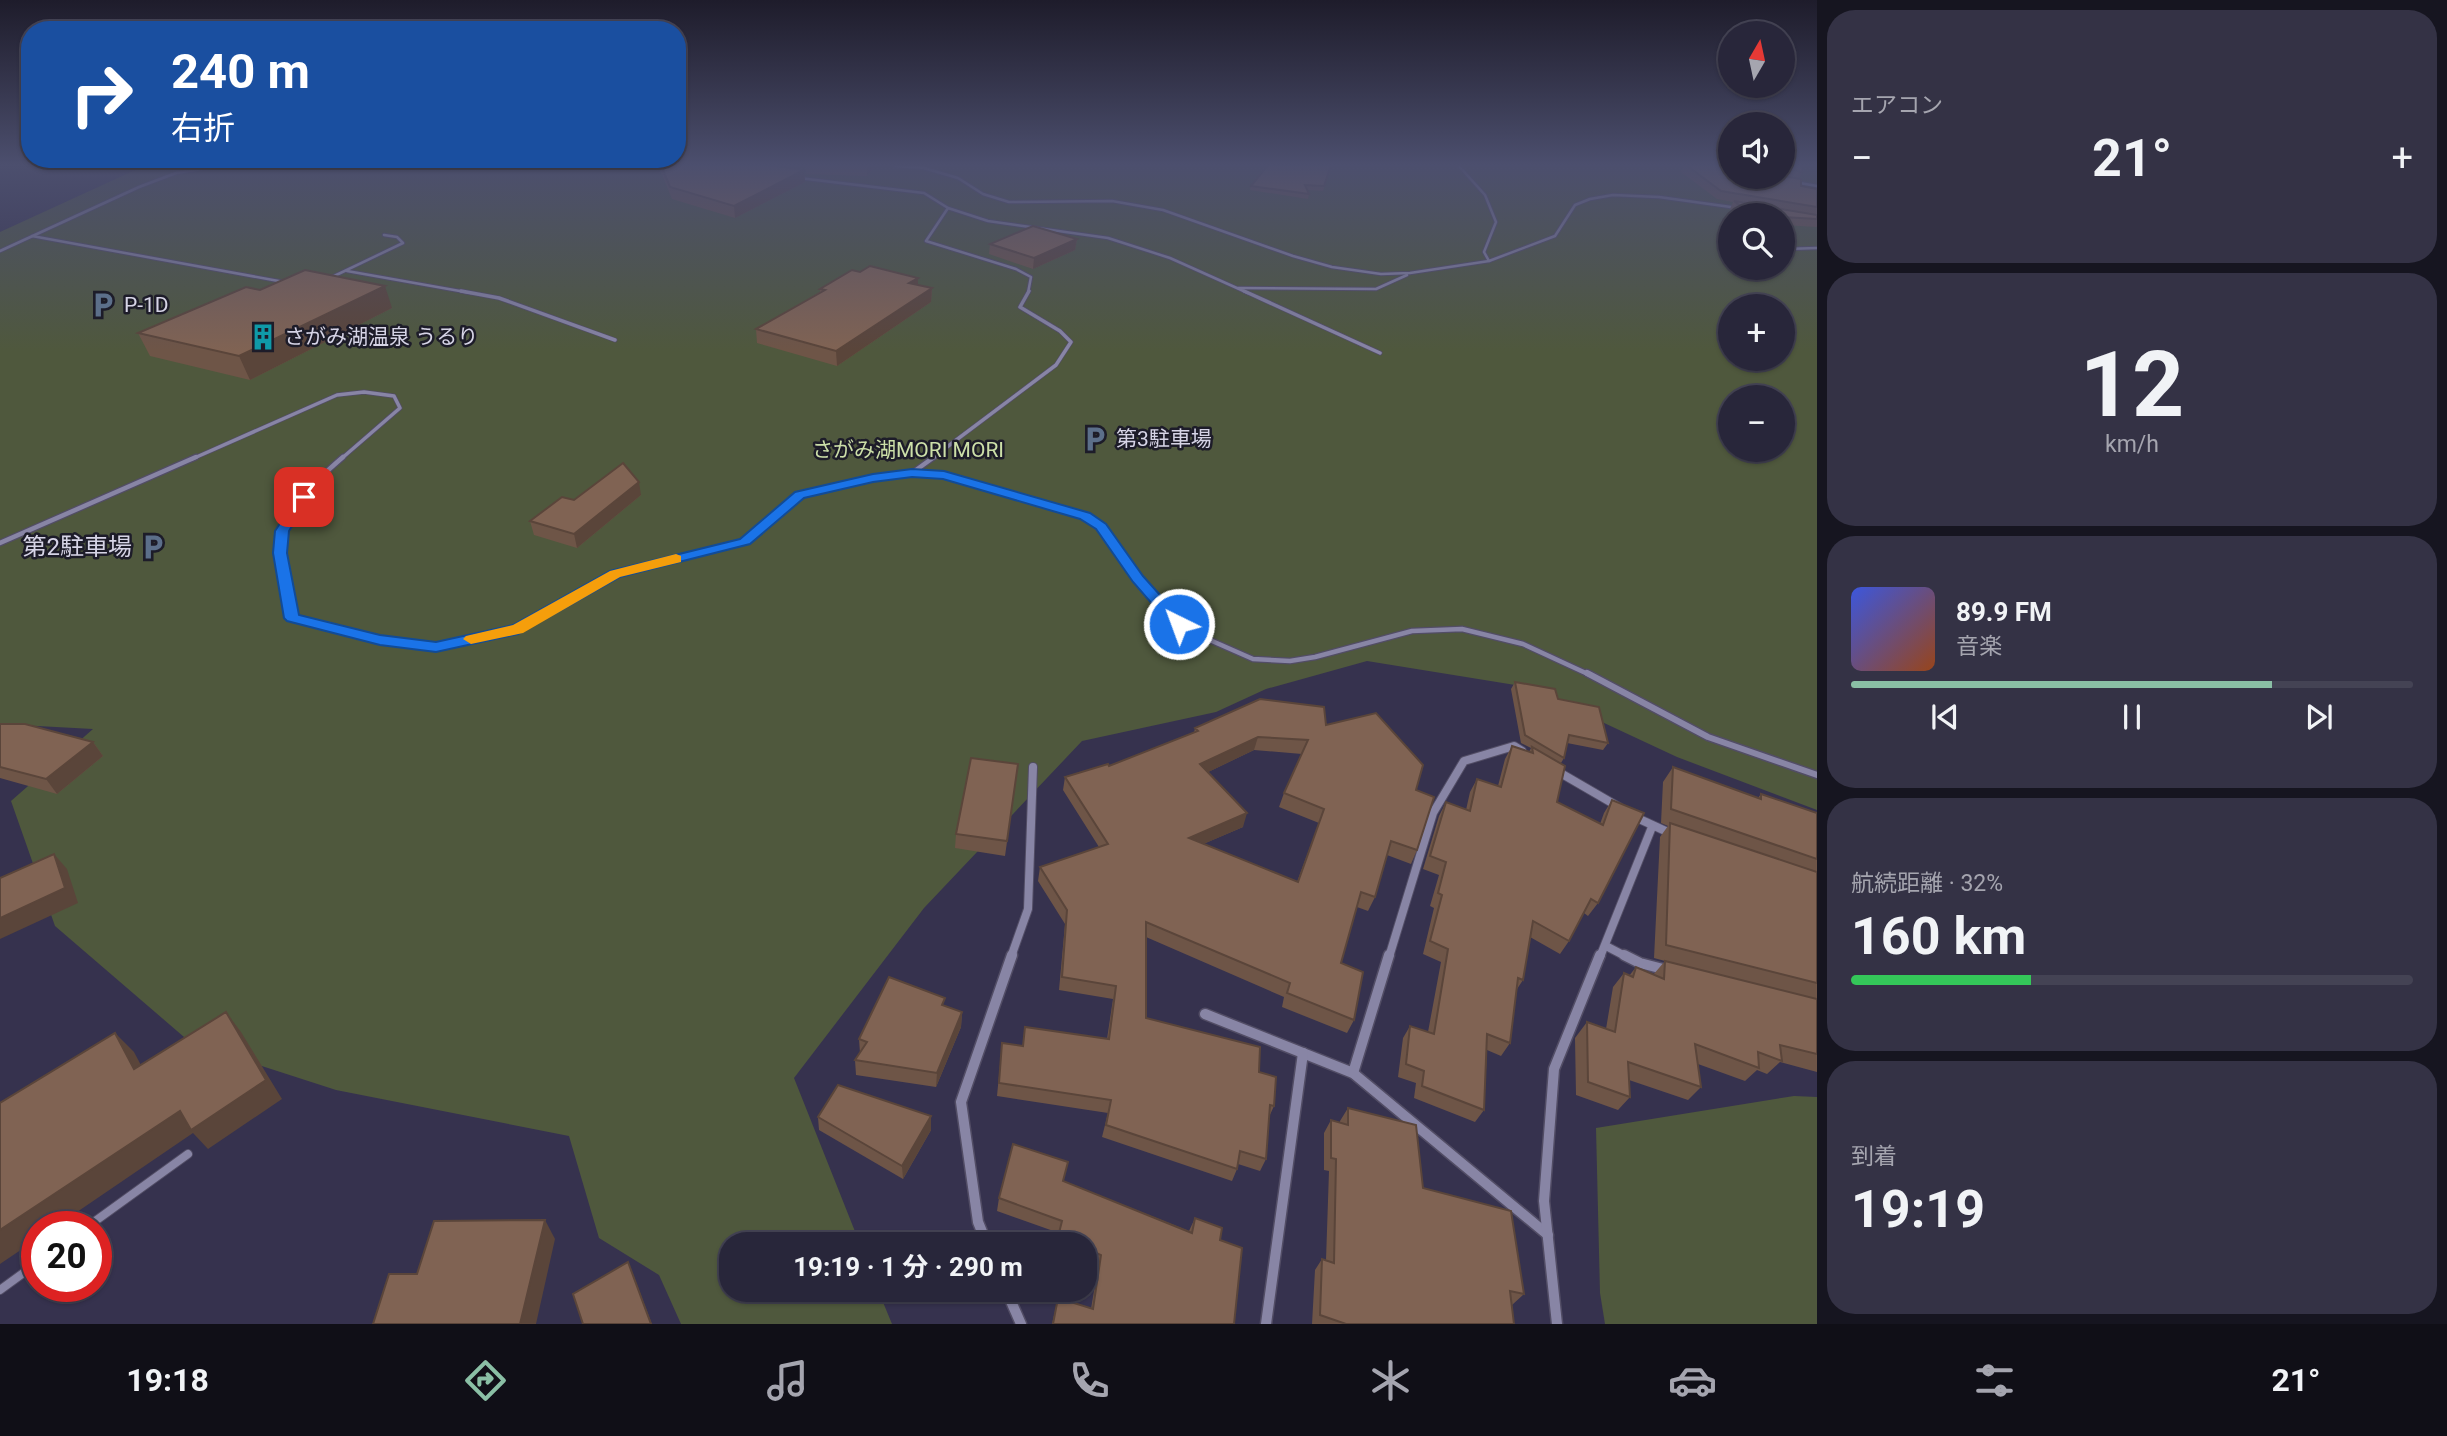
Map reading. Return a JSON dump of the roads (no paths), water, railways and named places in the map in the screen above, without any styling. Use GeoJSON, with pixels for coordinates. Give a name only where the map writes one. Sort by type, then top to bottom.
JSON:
{"type":"FeatureCollection","features":[{"type":"Feature","properties":{"kind":"street"},"geometry":{"type":"LineString","coordinates":[[1353,1073],[1433,813],[1464,761],[1514,746],[1537,759]]}},
{"type":"Feature","properties":{"kind":"street"},"geometry":{"type":"LineString","coordinates":[[1548,766],[1652,827],[1678,836]]}},
{"type":"Feature","properties":{"kind":"street"},"geometry":{"type":"LineString","coordinates":[[982,1232],[978,1223],[961,1102],[1028,909],[1033,767]]}},
{"type":"Feature","properties":{"kind":"street"},"geometry":{"type":"LineString","coordinates":[[1557,1324],[1544,1201],[1554,1069],[1652,827]]}},
{"type":"Feature","properties":{"kind":"street"},"geometry":{"type":"LineString","coordinates":[[1606,946],[1640,963],[1678,972]]}},
{"type":"Feature","properties":{"kind":"street"},"geometry":{"type":"LineString","coordinates":[[1205,1014],[1353,1073],[1548,1235]]}},
{"type":"Feature","properties":{"kind":"street"},"geometry":{"type":"LineString","coordinates":[[1266,1324],[1303,1053]]}},
{"type":"Feature","properties":{"kind":"street"},"geometry":{"type":"LineString","coordinates":[[1011,1302],[1021,1324]]}},
{"type":"Feature","properties":{"kind":"lane"},"geometry":{"type":"LineString","coordinates":[[0,251],[50,228]]}},
{"type":"Feature","properties":{"kind":"lane"},"geometry":{"type":"LineString","coordinates":[[912,473],[1056,365],[1071,342],[1062,330],[1030,315],[1020,307],[1031,288],[1031,277],[1016,269],[926,241],[934,228]]}},
{"type":"Feature","properties":{"kind":"lane"},"geometry":{"type":"LineString","coordinates":[[1051,228],[1108,238],[1170,258],[1380,353]]}},
{"type":"Feature","properties":{"kind":"lane"},"geometry":{"type":"LineString","coordinates":[[1216,228],[1332,267],[1381,274],[1410,273],[1489,261],[1555,236],[1560,228]]}},
{"type":"Feature","properties":{"kind":"lane"},"geometry":{"type":"LineString","coordinates":[[1489,261],[1484,252],[1494,228]]}},
{"type":"Feature","properties":{"kind":"lane"},"geometry":{"type":"LineString","coordinates":[[321,283],[403,243],[397,237],[384,235]]}},
{"type":"Feature","properties":{"kind":"lane"},"geometry":{"type":"LineString","coordinates":[[32,236],[291,284]]}},
{"type":"Feature","properties":{"kind":"lane"},"geometry":{"type":"LineString","coordinates":[[1795,248],[1817,248]]}},
{"type":"Feature","properties":{"kind":"lane"},"geometry":{"type":"LineString","coordinates":[[346,271],[499,298],[615,340]]}},
{"type":"Feature","properties":{"kind":"lane"},"geometry":{"type":"LineString","coordinates":[[1235,288],[1376,289],[1410,273]]}},
{"type":"Feature","properties":{"kind":"lane"},"geometry":{"type":"LineString","coordinates":[[0,543],[337,395],[364,391],[394,396],[400,408],[372,435],[318,478],[282,531],[280,553],[292,618],[380,640],[436,647],[518,629],[615,574],[745,541],[800,495],[873,478],[912,473],[944,475],[1085,516],[1101,526],[1138,579],[1179,624],[1214,643],[1263,661],[1319,657],[1402,631],[1461,629],[1533,646],[1695,731],[1735,749],[1817,775]]}},
{"type":"Feature","properties":{"kind":"lane"},"geometry":{"type":"LineString","coordinates":[[109,1211],[188,1154]]}},
{"type":"Feature","properties":{"kind":"lane"},"geometry":{"type":"LineString","coordinates":[[0,1290],[21,1275]]}},
{"type":"Feature","properties":{"kind":"place","name":"P-1D"},"geometry":{"type":"Point","coordinates":[103,305]}},
{"type":"Feature","properties":{"kind":"place","name":"さがみ湖温泉 うるり"},"geometry":{"type":"Point","coordinates":[263,337]}},
{"type":"Feature","properties":{"kind":"place","name":"第3駐車場"},"geometry":{"type":"Point","coordinates":[1095,439]}},
{"type":"Feature","properties":{"kind":"place","name":"第2駐車場"},"geometry":{"type":"Point","coordinates":[153,547]}},
{"type":"Feature","properties":{"kind":"park label","name":"さがみ湖MORI MORI"},"geometry":{"type":"Point","coordinates":[908,450]}}]}
